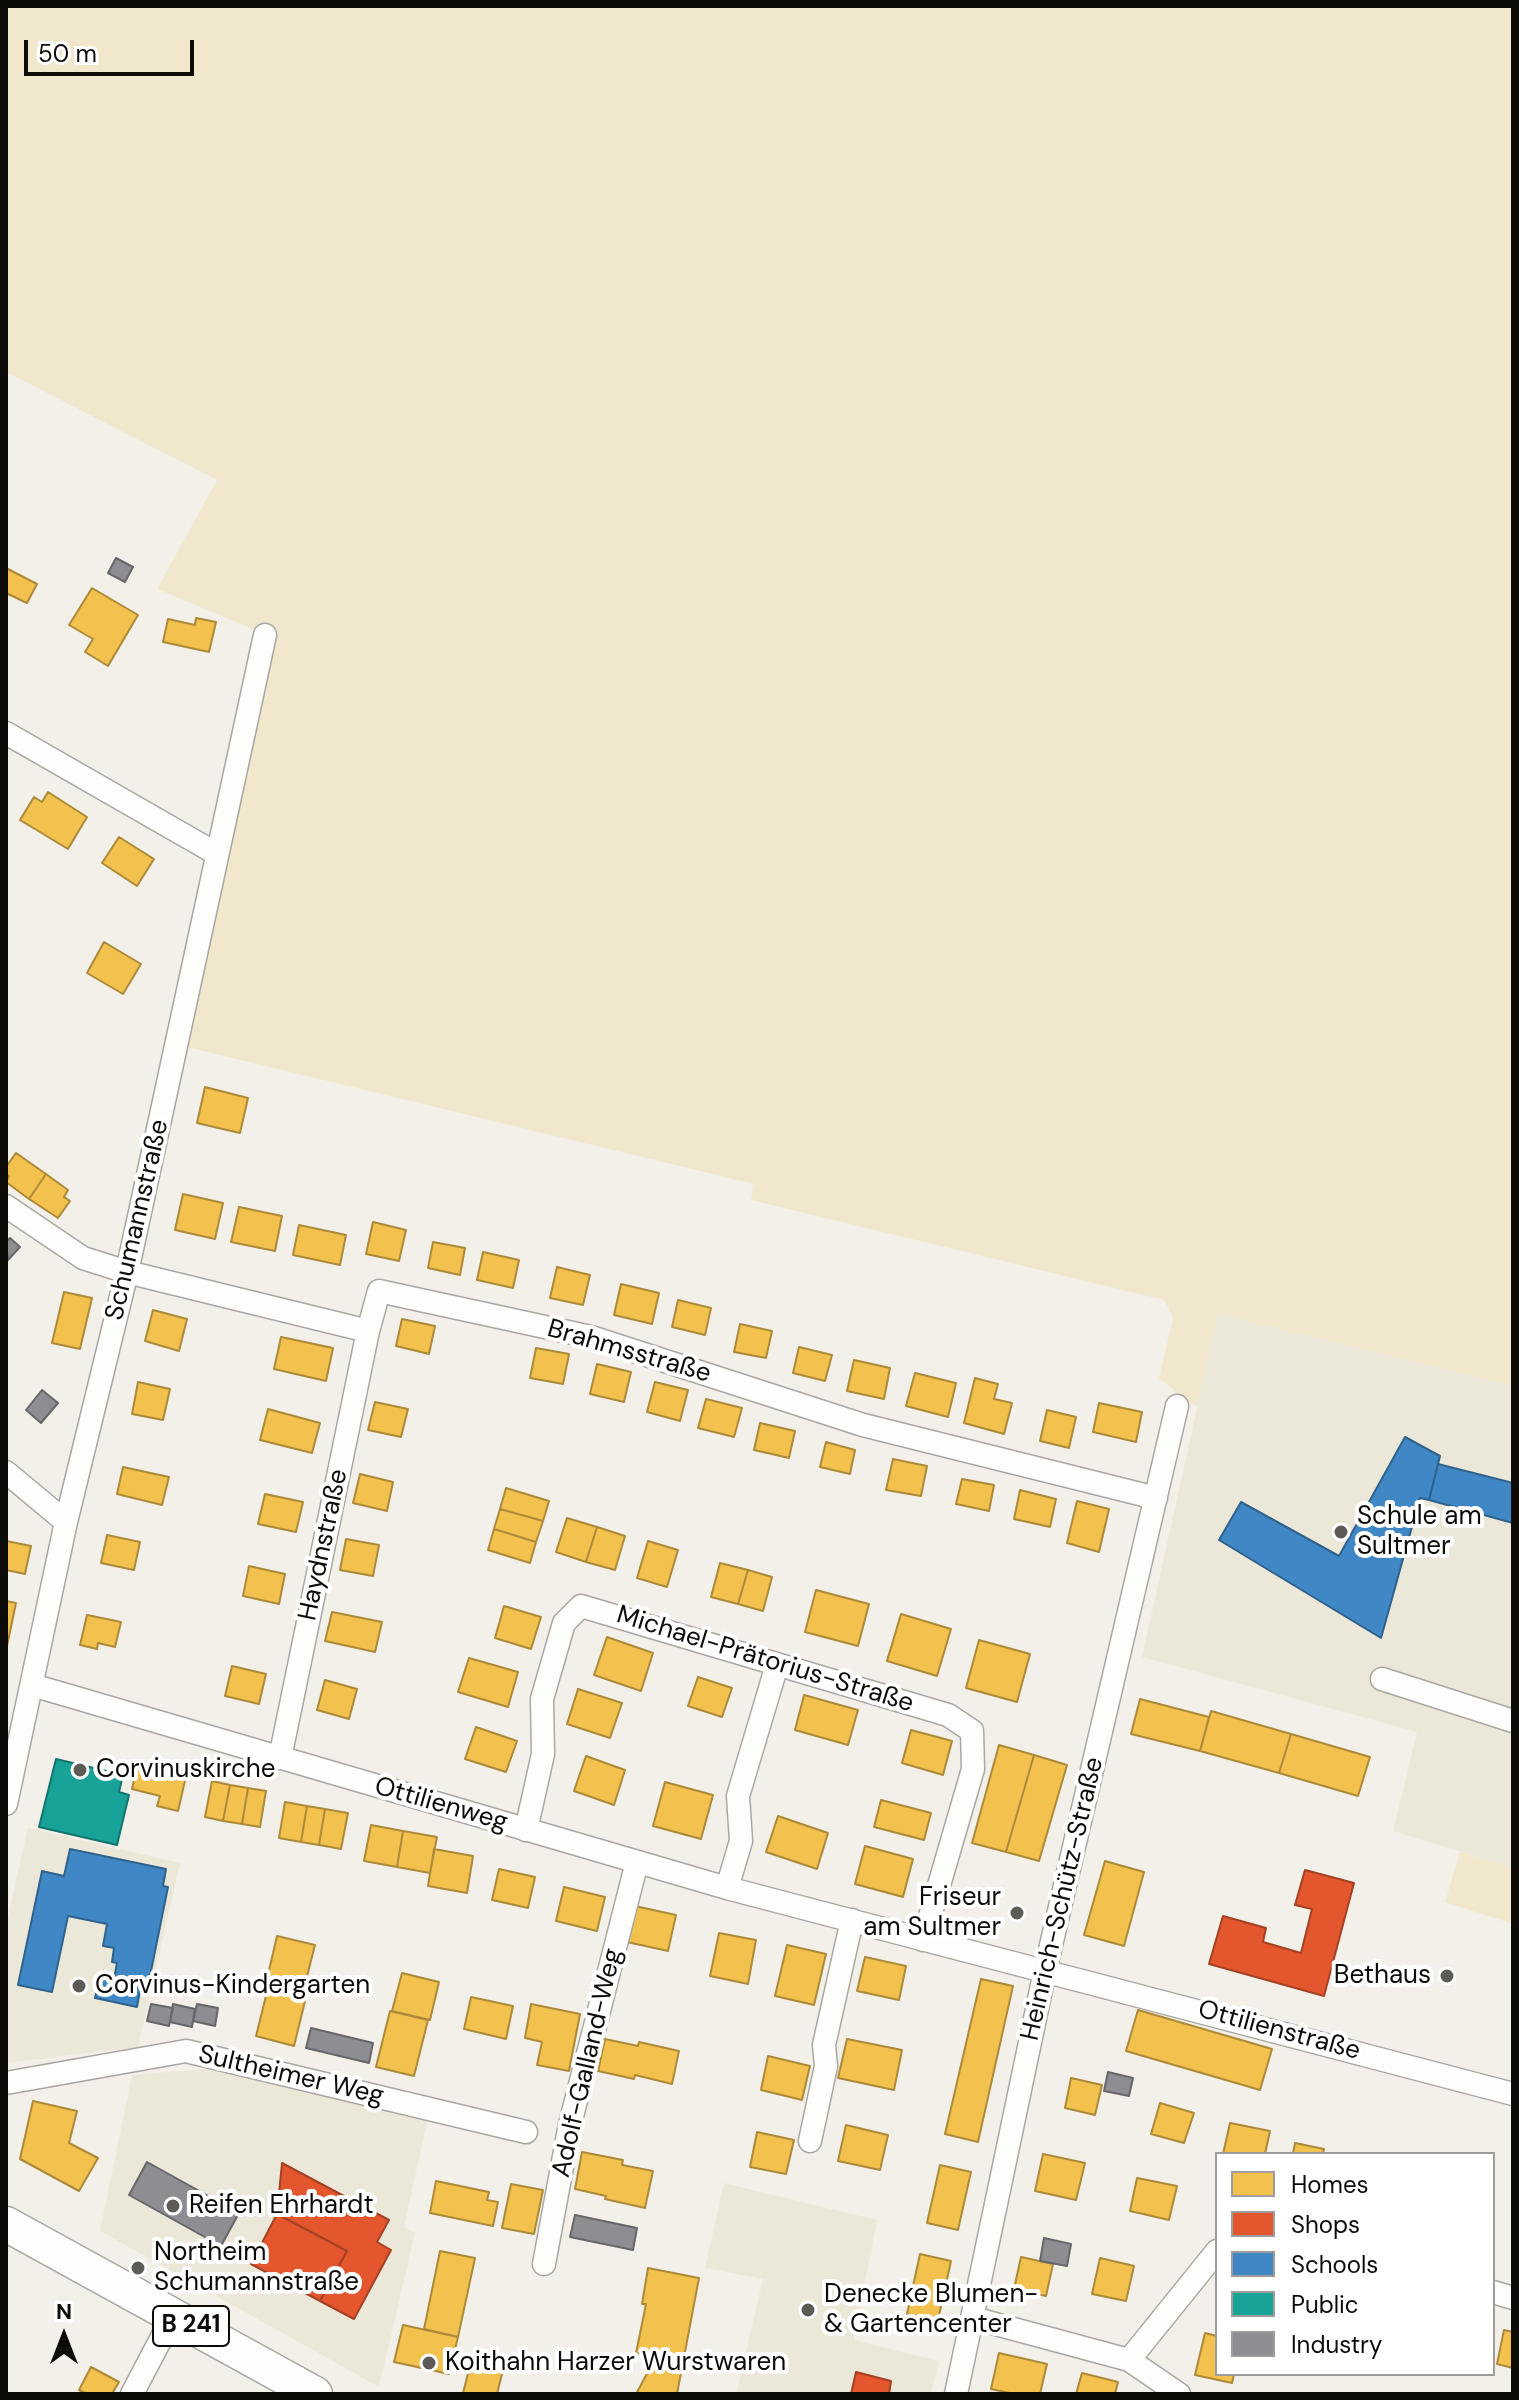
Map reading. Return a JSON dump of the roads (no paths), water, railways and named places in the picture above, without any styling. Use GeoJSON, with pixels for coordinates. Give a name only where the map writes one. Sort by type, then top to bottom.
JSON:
{"type":"FeatureCollection","features":[{"type":"Feature","properties":{"kind":"main road","name":"B 241"},"geometry":{"type":"LineString","coordinates":[[6,2224],[315,2394]]}},
{"type":"Feature","properties":{"kind":"street","name":"Schumannstraße"},"geometry":{"type":"LineString","coordinates":[[6,1804],[10,1767],[32,1685],[66,1522],[127,1272],[265,635]]}},
{"type":"Feature","properties":{"kind":"street"},"geometry":{"type":"LineString","coordinates":[[6,733],[217,854]]}},
{"type":"Feature","properties":{"kind":"street"},"geometry":{"type":"LineString","coordinates":[[6,1206],[83,1258],[127,1272],[368,1331]]}},
{"type":"Feature","properties":{"kind":"street","name":"Brahmsstraße"},"geometry":{"type":"LineString","coordinates":[[368,1331],[379,1291],[395,1294],[591,1337],[863,1425],[1156,1498]]}},
{"type":"Feature","properties":{"kind":"street","name":"Haydnstraße"},"geometry":{"type":"LineString","coordinates":[[280,1758],[368,1331]]}},
{"type":"Feature","properties":{"kind":"street","name":"Heinrich-Schütz-Straße"},"geometry":{"type":"LineString","coordinates":[[956,2394],[1045,1971],[1177,1406]]}},
{"type":"Feature","properties":{"kind":"street"},"geometry":{"type":"LineString","coordinates":[[6,1472],[66,1522]]}},
{"type":"Feature","properties":{"kind":"street","name":"Michael-Prätorius-Straße"},"geometry":{"type":"LineString","coordinates":[[526,1830],[543,1754],[542,1699],[564,1623],[581,1606],[948,1715],[972,1731],[973,1769],[923,1940]]}},
{"type":"Feature","properties":{"kind":"street"},"geometry":{"type":"LineString","coordinates":[[727,1888],[741,1841],[738,1796],[777,1665]]}},
{"type":"Feature","properties":{"kind":"street"},"geometry":{"type":"LineString","coordinates":[[1382,1679],[1513,1721]]}},
{"type":"Feature","properties":{"kind":"street","name":"Ottilienweg"},"geometry":{"type":"LineString","coordinates":[[32,1685],[727,1888],[1045,1971]]}},
{"type":"Feature","properties":{"kind":"street","name":"Adolf-Galland-Weg"},"geometry":{"type":"LineString","coordinates":[[544,2264],[570,2124],[637,1862]]}},
{"type":"Feature","properties":{"kind":"street"},"geometry":{"type":"LineString","coordinates":[[810,2141],[826,2066],[824,2045],[852,1920]]}},
{"type":"Feature","properties":{"kind":"street","name":"Ottilienstraße"},"geometry":{"type":"LineString","coordinates":[[1045,1971],[1513,2094]]}},
{"type":"Feature","properties":{"kind":"street","name":"Sultheimer Weg"},"geometry":{"type":"LineString","coordinates":[[6,2083],[186,2051],[526,2132]]}},
{"type":"Feature","properties":{"kind":"street"},"geometry":{"type":"LineString","coordinates":[[1129,2360],[1215,2253]]}},
{"type":"Feature","properties":{"kind":"street"},"geometry":{"type":"LineString","coordinates":[[132,2394],[173,2316]]}},
{"type":"Feature","properties":{"kind":"street"},"geometry":{"type":"LineString","coordinates":[[973,2318],[1129,2360],[1179,2394]]}},
{"type":"Feature","properties":{"kind":"place","name":"Schule am Sultmer"},"geometry":{"type":"Point","coordinates":[1341,1532]}},
{"type":"Feature","properties":{"kind":"place","name":"Corvinuskirche"},"geometry":{"type":"Point","coordinates":[80,1770]}},
{"type":"Feature","properties":{"kind":"place","name":"Friseur am Sultmer"},"geometry":{"type":"Point","coordinates":[1017,1913]}},
{"type":"Feature","properties":{"kind":"place","name":"Bethaus"},"geometry":{"type":"Point","coordinates":[1447,1976]}},
{"type":"Feature","properties":{"kind":"place","name":"Corvinus-Kindergarten"},"geometry":{"type":"Point","coordinates":[79,1986]}},
{"type":"Feature","properties":{"kind":"place","name":"Reifen Ehrhardt"},"geometry":{"type":"Point","coordinates":[173,2206]}},
{"type":"Feature","properties":{"kind":"place","name":"Northeim Schumannstraße"},"geometry":{"type":"Point","coordinates":[138,2268]}},
{"type":"Feature","properties":{"kind":"place","name":"Denecke Blumen- & Gartencenter"},"geometry":{"type":"Point","coordinates":[808,2310]}},
{"type":"Feature","properties":{"kind":"place","name":"Koithahn Harzer Wurstwaren"},"geometry":{"type":"Point","coordinates":[429,2363]}}]}
